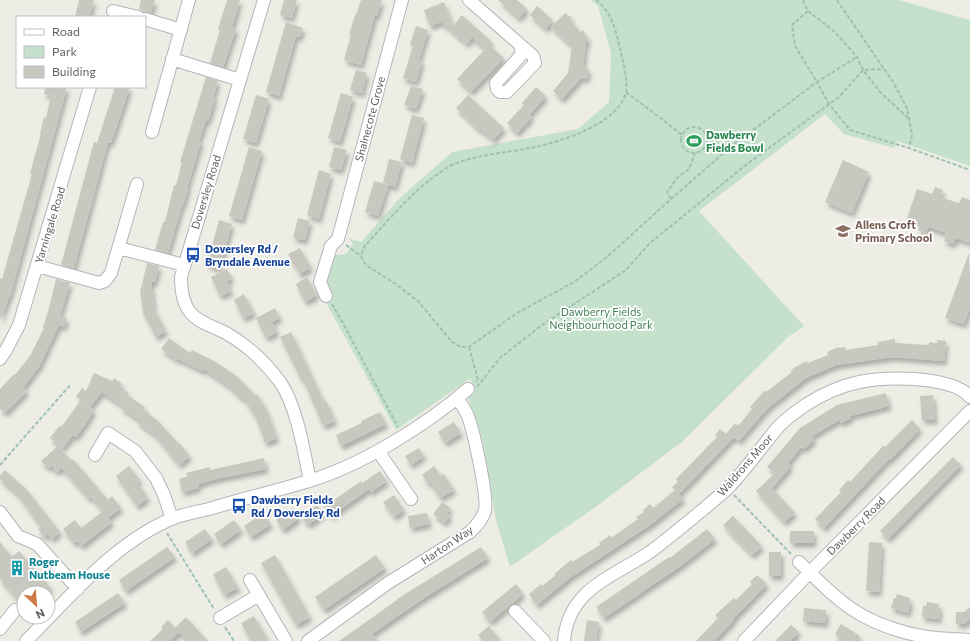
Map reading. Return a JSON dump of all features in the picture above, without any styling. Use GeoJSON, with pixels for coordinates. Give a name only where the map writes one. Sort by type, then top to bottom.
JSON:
{"type":"FeatureCollection","features":[{"type":"Feature","properties":{"kind":"street"},"geometry":{"type":"LineString","coordinates":[[152,132],[190,0]]}},
{"type":"Feature","properties":{"kind":"street","name":"Doversley Road"},"geometry":{"type":"LineString","coordinates":[[264,0],[184,265],[181,277],[182,294],[190,312],[204,322],[247,346],[281,383],[289,400],[300,432],[310,481]]}},
{"type":"Feature","properties":{"kind":"street","name":"Shalnecote Grove"},"geometry":{"type":"LineString","coordinates":[[326,296],[320,282],[331,246],[338,238],[402,0]]}},
{"type":"Feature","properties":{"kind":"street"},"geometry":{"type":"LineString","coordinates":[[469,0],[520,45]]}},
{"type":"Feature","properties":{"kind":"street"},"geometry":{"type":"LineString","coordinates":[[114,9],[135,16]]}},
{"type":"Feature","properties":{"kind":"street"},"geometry":{"type":"LineString","coordinates":[[146,19],[181,30]]}},
{"type":"Feature","properties":{"kind":"street"},"geometry":{"type":"LineString","coordinates":[[172,59],[240,80]]}},
{"type":"Feature","properties":{"kind":"street","name":"Yarningale Road"},"geometry":{"type":"LineString","coordinates":[[0,359],[19,325],[90,88]]}},
{"type":"Feature","properties":{"kind":"street"},"geometry":{"type":"LineString","coordinates":[[37,266],[101,282],[108,278],[119,248],[137,184]]}},
{"type":"Feature","properties":{"kind":"street"},"geometry":{"type":"LineString","coordinates":[[119,248],[184,265]]}},
{"type":"Feature","properties":{"kind":"street","name":"Waldrons Moor"},"geometry":{"type":"LineString","coordinates":[[564,641],[565,630],[571,613],[577,603],[593,586],[650,552],[674,534],[728,488],[780,425],[801,408],[825,393],[847,384],[872,379],[894,378],[919,379],[947,384],[966,392],[970,397]]}},
{"type":"Feature","properties":{"kind":"street"},"geometry":{"type":"LineString","coordinates":[[26,641],[113,556],[139,536],[167,521],[310,481],[337,471],[378,451],[468,389]]}},
{"type":"Feature","properties":{"kind":"street","name":"Harton Way"},"geometry":{"type":"LineString","coordinates":[[308,641],[388,583],[470,532],[478,524],[485,511],[485,494],[477,451],[467,414],[457,398]]}},
{"type":"Feature","properties":{"kind":"street","name":"Dawberry Road"},"geometry":{"type":"LineString","coordinates":[[744,641],[810,572],[970,411]]}},
{"type":"Feature","properties":{"kind":"street"},"geometry":{"type":"LineString","coordinates":[[95,455],[108,433],[135,451],[156,478],[164,494],[167,521]]}},
{"type":"Feature","properties":{"kind":"street"},"geometry":{"type":"LineString","coordinates":[[378,451],[411,499]]}},
{"type":"Feature","properties":{"kind":"street"},"geometry":{"type":"LineString","coordinates":[[0,512],[18,536],[37,544],[78,589]]}},
{"type":"Feature","properties":{"kind":"street"},"geometry":{"type":"LineString","coordinates":[[799,562],[829,592],[855,612],[876,622],[893,629],[935,638],[970,640]]}},
{"type":"Feature","properties":{"kind":"street"},"geometry":{"type":"LineString","coordinates":[[250,580],[286,641]]}},
{"type":"Feature","properties":{"kind":"street"},"geometry":{"type":"LineString","coordinates":[[220,618],[259,595]]}},
{"type":"Feature","properties":{"kind":"street"},"geometry":{"type":"LineString","coordinates":[[0,628],[15,610]]}},
{"type":"Feature","properties":{"kind":"street"},"geometry":{"type":"LineString","coordinates":[[515,611],[544,641]]}},
{"type":"Feature","properties":{"kind":"path"},"geometry":{"type":"LineString","coordinates":[[361,256],[364,247],[393,214],[424,185],[448,167],[469,158],[537,147],[564,139],[595,125],[607,118],[618,108],[626,92],[626,77],[623,62],[614,27],[608,12],[602,4],[596,0]]}},
{"type":"Feature","properties":{"kind":"path"},"geometry":{"type":"LineString","coordinates":[[803,0],[808,11],[834,31],[857,57],[863,70],[881,94],[908,119]]}},
{"type":"Feature","properties":{"kind":"path"},"geometry":{"type":"LineString","coordinates":[[837,0],[884,69],[907,108],[912,135],[908,148]]}},
{"type":"Feature","properties":{"kind":"path"},"geometry":{"type":"LineString","coordinates":[[808,11],[792,25],[795,46],[830,104],[850,130],[908,148],[970,170]]}},
{"type":"Feature","properties":{"kind":"path"},"geometry":{"type":"LineString","coordinates":[[338,238],[361,256],[366,265],[397,285],[418,301],[452,342],[460,347],[469,347],[517,313],[574,282],[607,257],[670,199],[733,145],[816,82],[857,57]]}},
{"type":"Feature","properties":{"kind":"path"},"geometry":{"type":"LineString","coordinates":[[469,347],[478,380],[468,389],[473,392],[500,358],[542,325],[626,270],[650,243],[662,233],[747,164],[839,97],[863,70],[884,69]]}},
{"type":"Feature","properties":{"kind":"path"},"geometry":{"type":"LineString","coordinates":[[626,92],[682,135]]}},
{"type":"Feature","properties":{"kind":"path"},"geometry":{"type":"LineString","coordinates":[[670,199],[667,192],[677,178],[689,169],[695,153],[705,146],[706,135],[700,128],[696,127],[687,129],[682,135],[681,143],[685,149],[695,153]]}},
{"type":"Feature","properties":{"kind":"path"},"geometry":{"type":"LineString","coordinates":[[706,135],[719,133],[733,145]]}},
{"type":"Feature","properties":{"kind":"path"},"geometry":{"type":"LineString","coordinates":[[326,296],[344,325],[403,435]]}},
{"type":"Feature","properties":{"kind":"path"},"geometry":{"type":"LineString","coordinates":[[0,465],[71,384]]}},
{"type":"Feature","properties":{"kind":"path"},"geometry":{"type":"LineString","coordinates":[[728,488],[799,562]]}},
{"type":"Feature","properties":{"kind":"path"},"geometry":{"type":"LineString","coordinates":[[167,521],[234,641]]}},
{"type":"Feature","properties":{"kind":"green space","name":"Dawberry Fields Neighbourhood Park"},"geometry":{"type":"Polygon","coordinates":[[[591,0],[898,0],[970,20],[970,166],[897,141],[894,148],[844,134],[825,114],[699,211],[804,326],[788,337],[683,441],[601,503],[510,567],[496,520],[482,438],[468,399],[474,388],[470,379],[396,430],[319,290],[317,272],[326,270],[333,255],[346,254],[353,244],[348,238],[361,242],[400,198],[452,152],[578,129],[609,102],[611,53],[598,6],[591,0]]]}},
{"type":"Feature","properties":{"kind":"building"},"geometry":{"type":"Polygon","coordinates":[[[79,0],[94,0],[89,16],[75,16],[79,0]]]}},
{"type":"Feature","properties":{"kind":"building"},"geometry":{"type":"Polygon","coordinates":[[[141,0],[155,0],[151,13],[139,9],[141,0]]]}},
{"type":"Feature","properties":{"kind":"building"},"geometry":{"type":"Polygon","coordinates":[[[227,0],[240,0],[232,28],[236,29],[223,67],[210,63],[227,0]]]}},
{"type":"Feature","properties":{"kind":"building"},"geometry":{"type":"Polygon","coordinates":[[[284,0],[297,0],[292,18],[280,15],[284,0]]]}},
{"type":"Feature","properties":{"kind":"building"},"geometry":{"type":"Polygon","coordinates":[[[361,0],[382,0],[377,16],[375,15],[361,65],[344,60],[351,35],[349,35],[361,0]]]}},
{"type":"Feature","properties":{"kind":"building"},"geometry":{"type":"Polygon","coordinates":[[[498,0],[517,0],[527,9],[519,18],[498,0]]]}},
{"type":"Feature","properties":{"kind":"building"},"geometry":{"type":"Polygon","coordinates":[[[444,2],[453,26],[462,15],[492,42],[489,45],[504,58],[471,92],[457,79],[485,49],[472,37],[467,44],[441,22],[430,26],[424,10],[444,2]]]}},
{"type":"Feature","properties":{"kind":"building"},"geometry":{"type":"Polygon","coordinates":[[[537,6],[553,20],[546,29],[530,15],[537,6]]]}},
{"type":"Feature","properties":{"kind":"building"},"geometry":{"type":"Polygon","coordinates":[[[565,13],[572,18],[570,19],[580,32],[583,30],[589,41],[586,42],[583,67],[589,68],[587,79],[581,78],[562,99],[553,91],[568,73],[572,46],[551,27],[565,13]]]}},
{"type":"Feature","properties":{"kind":"building"},"geometry":{"type":"Polygon","coordinates":[[[286,22],[303,28],[300,37],[296,36],[279,96],[266,92],[286,22]]]}},
{"type":"Feature","properties":{"kind":"building"},"geometry":{"type":"Polygon","coordinates":[[[416,26],[428,30],[419,60],[422,61],[416,82],[403,78],[413,46],[410,45],[416,26]]]}},
{"type":"Feature","properties":{"kind":"building"},"geometry":{"type":"Polygon","coordinates":[[[356,70],[367,73],[362,93],[350,90],[356,70]]]}},
{"type":"Feature","properties":{"kind":"building"},"geometry":{"type":"Polygon","coordinates":[[[206,77],[218,81],[213,97],[215,98],[208,121],[206,120],[199,141],[201,142],[187,188],[188,189],[168,253],[155,250],[163,222],[165,222],[174,185],[176,185],[182,163],[180,162],[206,77]]]}},
{"type":"Feature","properties":{"kind":"building"},"geometry":{"type":"Polygon","coordinates":[[[411,86],[423,89],[416,109],[404,105],[411,86]]]}},
{"type":"Feature","properties":{"kind":"building"},"geometry":{"type":"Polygon","coordinates":[[[536,87],[546,96],[529,115],[532,117],[517,133],[507,123],[524,105],[522,103],[536,87]]]}},
{"type":"Feature","properties":{"kind":"building"},"geometry":{"type":"Polygon","coordinates":[[[46,88],[67,88],[11,293],[0,320],[0,278],[2,279],[32,174],[30,173],[41,134],[44,117],[46,118],[51,96],[44,94],[46,88]]]}},
{"type":"Feature","properties":{"kind":"building"},"geometry":{"type":"Polygon","coordinates":[[[115,88],[130,88],[111,143],[108,142],[74,268],[61,265],[94,142],[97,143],[115,88]]]}},
{"type":"Feature","properties":{"kind":"building"},"geometry":{"type":"Polygon","coordinates":[[[341,93],[353,97],[340,142],[328,138],[341,93]]]}},
{"type":"Feature","properties":{"kind":"building"},"geometry":{"type":"Polygon","coordinates":[[[256,95],[269,99],[256,143],[243,139],[256,95]]]}},
{"type":"Feature","properties":{"kind":"building"},"geometry":{"type":"Polygon","coordinates":[[[468,95],[504,128],[493,140],[480,129],[479,130],[456,108],[468,95]]]}},
{"type":"Feature","properties":{"kind":"building"},"geometry":{"type":"Polygon","coordinates":[[[412,115],[424,118],[412,163],[400,159],[412,115]]]}},
{"type":"Feature","properties":{"kind":"building"},"geometry":{"type":"Polygon","coordinates":[[[249,147],[262,151],[242,220],[229,216],[249,147]]]}},
{"type":"Feature","properties":{"kind":"building"},"geometry":{"type":"Polygon","coordinates":[[[334,147],[347,150],[341,170],[329,167],[334,147]]]}},
{"type":"Feature","properties":{"kind":"building"},"geometry":{"type":"Polygon","coordinates":[[[389,159],[402,162],[395,187],[383,183],[389,159]]]}},
{"type":"Feature","properties":{"kind":"building"},"geometry":{"type":"Polygon","coordinates":[[[843,160],[869,172],[852,213],[825,202],[843,160]]]}},
{"type":"Feature","properties":{"kind":"building"},"geometry":{"type":"Polygon","coordinates":[[[319,170],[331,174],[319,219],[307,215],[319,170]]]}},
{"type":"Feature","properties":{"kind":"building"},"geometry":{"type":"Polygon","coordinates":[[[374,181],[388,185],[378,216],[365,212],[374,181]]]}},
{"type":"Feature","properties":{"kind":"building"},"geometry":{"type":"Polygon","coordinates":[[[935,187],[943,190],[940,197],[959,203],[962,197],[970,200],[970,243],[956,238],[953,244],[944,241],[946,233],[928,227],[926,233],[918,230],[920,223],[907,218],[917,189],[932,194],[935,187]]]}},
{"type":"Feature","properties":{"kind":"building"},"geometry":{"type":"Polygon","coordinates":[[[298,218],[310,221],[305,240],[293,238],[298,218]]]}},
{"type":"Feature","properties":{"kind":"building"},"geometry":{"type":"Polygon","coordinates":[[[219,220],[232,224],[219,269],[207,265],[219,220]]]}},
{"type":"Feature","properties":{"kind":"building"},"geometry":{"type":"Polygon","coordinates":[[[300,248],[311,268],[299,274],[288,254],[300,248]]]}},
{"type":"Feature","properties":{"kind":"building"},"geometry":{"type":"Polygon","coordinates":[[[969,253],[970,307],[964,324],[945,318],[969,253]]]}},
{"type":"Feature","properties":{"kind":"building"},"geometry":{"type":"Polygon","coordinates":[[[147,263],[159,266],[155,282],[151,282],[154,309],[166,331],[156,337],[143,313],[140,289],[147,263]]]}},
{"type":"Feature","properties":{"kind":"building"},"geometry":{"type":"Polygon","coordinates":[[[227,269],[232,279],[227,281],[231,291],[220,296],[211,277],[227,269]]]}},
{"type":"Feature","properties":{"kind":"building"},"geometry":{"type":"Polygon","coordinates":[[[307,277],[317,295],[305,302],[296,284],[307,277]]]}},
{"type":"Feature","properties":{"kind":"building"},"geometry":{"type":"Polygon","coordinates":[[[56,279],[70,283],[60,316],[67,318],[64,327],[59,325],[40,365],[23,388],[27,391],[5,413],[0,409],[0,389],[14,374],[15,375],[30,356],[44,328],[43,327],[56,279]]]}},
{"type":"Feature","properties":{"kind":"building"},"geometry":{"type":"Polygon","coordinates":[[[244,294],[254,313],[243,318],[234,300],[244,294]]]}},
{"type":"Feature","properties":{"kind":"building"},"geometry":{"type":"Polygon","coordinates":[[[275,308],[280,318],[272,322],[277,332],[266,338],[256,318],[275,308]]]}},
{"type":"Feature","properties":{"kind":"building"},"geometry":{"type":"Polygon","coordinates":[[[291,332],[324,402],[326,401],[335,421],[323,426],[303,379],[301,379],[280,337],[291,332]]]}},
{"type":"Feature","properties":{"kind":"building"},"geometry":{"type":"Polygon","coordinates":[[[169,338],[190,353],[192,350],[216,362],[238,377],[255,395],[257,394],[266,409],[277,438],[265,443],[256,418],[243,397],[242,399],[229,386],[204,369],[203,371],[178,359],[177,360],[161,349],[169,338]]]}},
{"type":"Feature","properties":{"kind":"building"},"geometry":{"type":"Polygon","coordinates":[[[895,339],[895,343],[929,345],[929,342],[937,343],[937,340],[946,341],[944,361],[892,357],[836,365],[806,378],[768,408],[739,441],[734,437],[679,494],[683,499],[653,523],[571,577],[537,605],[529,594],[541,584],[542,586],[556,575],[554,574],[571,560],[572,562],[600,545],[599,543],[610,535],[611,538],[638,519],[636,517],[644,512],[643,510],[650,504],[653,508],[675,490],[672,487],[678,482],[676,479],[717,437],[715,435],[720,429],[726,434],[735,423],[738,426],[752,409],[750,407],[765,390],[766,392],[792,372],[791,370],[807,361],[808,363],[828,355],[827,352],[836,348],[845,347],[846,350],[878,345],[878,342],[895,339]]]}},
{"type":"Feature","properties":{"kind":"building"},"geometry":{"type":"Polygon","coordinates":[[[94,373],[112,381],[114,378],[122,384],[120,387],[129,393],[127,395],[145,407],[143,409],[158,421],[190,456],[179,465],[155,435],[137,422],[139,420],[121,408],[122,406],[102,392],[90,407],[94,410],[76,437],[73,435],[63,448],[50,438],[60,425],[61,427],[81,400],[76,397],[82,388],[86,391],[94,373]]]}},
{"type":"Feature","properties":{"kind":"building"},"geometry":{"type":"Polygon","coordinates":[[[886,393],[889,406],[850,416],[851,418],[841,423],[839,420],[812,436],[814,440],[804,449],[801,447],[788,463],[791,466],[772,488],[795,513],[784,522],[756,491],[775,473],[767,467],[800,428],[837,405],[886,393]]]}},
{"type":"Feature","properties":{"kind":"building"},"geometry":{"type":"Polygon","coordinates":[[[933,395],[935,420],[922,420],[920,396],[933,395]]]}},
{"type":"Feature","properties":{"kind":"building"},"geometry":{"type":"Polygon","coordinates":[[[380,412],[386,424],[341,446],[336,435],[362,423],[361,421],[380,412]]]}},
{"type":"Feature","properties":{"kind":"building"},"geometry":{"type":"Polygon","coordinates":[[[912,420],[920,429],[890,460],[889,459],[824,528],[815,519],[841,492],[839,490],[848,480],[850,482],[884,445],[885,447],[912,420]]]}},
{"type":"Feature","properties":{"kind":"building"},"geometry":{"type":"Polygon","coordinates":[[[454,422],[461,433],[445,443],[438,432],[454,422]]]}},
{"type":"Feature","properties":{"kind":"building"},"geometry":{"type":"Polygon","coordinates":[[[58,446],[72,461],[73,459],[108,500],[112,496],[121,508],[108,518],[112,522],[81,546],[78,541],[74,543],[63,529],[75,520],[81,528],[103,511],[91,497],[89,499],[62,468],[57,472],[51,466],[48,468],[41,461],[58,446]]]}},
{"type":"Feature","properties":{"kind":"building"},"geometry":{"type":"Polygon","coordinates":[[[419,448],[424,456],[411,465],[405,456],[419,448]]]}},
{"type":"Feature","properties":{"kind":"building"},"geometry":{"type":"Polygon","coordinates":[[[953,457],[961,465],[888,539],[880,531],[953,457]]]}},
{"type":"Feature","properties":{"kind":"building"},"geometry":{"type":"Polygon","coordinates":[[[264,458],[266,469],[198,484],[199,488],[182,492],[179,479],[188,476],[186,473],[210,467],[210,470],[264,458]]]}},
{"type":"Feature","properties":{"kind":"building"},"geometry":{"type":"Polygon","coordinates":[[[129,466],[140,480],[137,482],[148,498],[137,506],[116,476],[129,466]]]}},
{"type":"Feature","properties":{"kind":"building"},"geometry":{"type":"Polygon","coordinates":[[[434,466],[441,476],[444,474],[454,490],[440,498],[430,482],[428,484],[422,475],[434,466]]]}},
{"type":"Feature","properties":{"kind":"building"},"geometry":{"type":"Polygon","coordinates":[[[5,470],[28,491],[60,532],[52,539],[48,534],[44,537],[38,529],[41,527],[18,495],[0,479],[0,475],[5,470]]]}},
{"type":"Feature","properties":{"kind":"building"},"geometry":{"type":"Polygon","coordinates":[[[380,471],[387,481],[371,492],[369,489],[331,516],[324,507],[361,481],[362,483],[380,471]]]}},
{"type":"Feature","properties":{"kind":"building"},"geometry":{"type":"Polygon","coordinates":[[[394,495],[404,510],[394,517],[383,502],[394,495]]]}},
{"type":"Feature","properties":{"kind":"building"},"geometry":{"type":"Polygon","coordinates":[[[442,502],[451,508],[447,513],[450,516],[445,523],[433,514],[442,502]]]}},
{"type":"Feature","properties":{"kind":"building"},"geometry":{"type":"Polygon","coordinates":[[[317,505],[323,514],[308,525],[301,516],[317,505]]]}},
{"type":"Feature","properties":{"kind":"building"},"geometry":{"type":"Polygon","coordinates":[[[292,508],[299,518],[283,530],[276,520],[292,508]]]}},
{"type":"Feature","properties":{"kind":"building"},"geometry":{"type":"Polygon","coordinates":[[[263,513],[271,524],[251,537],[244,526],[263,513]]]}},
{"type":"Feature","properties":{"kind":"building"},"geometry":{"type":"Polygon","coordinates":[[[427,513],[429,524],[410,528],[408,516],[427,513]]]}},
{"type":"Feature","properties":{"kind":"building"},"geometry":{"type":"Polygon","coordinates":[[[733,516],[762,546],[752,555],[723,525],[733,516]]]}},
{"type":"Feature","properties":{"kind":"building"},"geometry":{"type":"Polygon","coordinates":[[[234,520],[241,530],[221,544],[214,534],[234,520]]]}},
{"type":"Feature","properties":{"kind":"building"},"geometry":{"type":"Polygon","coordinates":[[[205,529],[212,539],[192,553],[185,542],[205,529]]]}},
{"type":"Feature","properties":{"kind":"building"},"geometry":{"type":"Polygon","coordinates":[[[707,529],[715,539],[682,565],[604,618],[596,607],[669,557],[670,558],[707,529]]]}},
{"type":"Feature","properties":{"kind":"building"},"geometry":{"type":"Polygon","coordinates":[[[790,531],[814,531],[814,543],[790,543],[790,531]]]}},
{"type":"Feature","properties":{"kind":"building","name":"Roger Nutbeam House"},"geometry":{"type":"Polygon","coordinates":[[[0,542],[12,557],[19,551],[48,585],[16,585],[16,598],[0,579],[0,542]]]}},
{"type":"Feature","properties":{"kind":"building"},"geometry":{"type":"Polygon","coordinates":[[[869,542],[882,543],[879,592],[866,591],[869,542]]]}},
{"type":"Feature","properties":{"kind":"building"},"geometry":{"type":"Polygon","coordinates":[[[167,547],[175,557],[126,591],[119,580],[167,547]]]}},
{"type":"Feature","properties":{"kind":"building"},"geometry":{"type":"Polygon","coordinates":[[[481,547],[488,558],[424,598],[372,634],[377,641],[339,641],[397,599],[481,547]]]}},
{"type":"Feature","properties":{"kind":"building"},"geometry":{"type":"Polygon","coordinates":[[[769,552],[781,552],[781,576],[769,576],[769,552]]]}},
{"type":"Feature","properties":{"kind":"building"},"geometry":{"type":"Polygon","coordinates":[[[275,555],[310,617],[296,625],[261,563],[275,555]]]}},
{"type":"Feature","properties":{"kind":"building"},"geometry":{"type":"Polygon","coordinates":[[[376,555],[385,568],[324,610],[315,597],[376,555]]]}},
{"type":"Feature","properties":{"kind":"building"},"geometry":{"type":"Polygon","coordinates":[[[226,567],[238,588],[224,595],[213,574],[226,567]]]}},
{"type":"Feature","properties":{"kind":"building"},"geometry":{"type":"Polygon","coordinates":[[[757,575],[767,584],[733,619],[734,620],[714,641],[696,641],[718,618],[715,615],[734,598],[736,600],[752,584],[750,582],[757,575]]]}},
{"type":"Feature","properties":{"kind":"building"},"geometry":{"type":"Polygon","coordinates":[[[516,584],[523,594],[490,622],[482,612],[516,584]]]}},
{"type":"Feature","properties":{"kind":"building"},"geometry":{"type":"Polygon","coordinates":[[[118,593],[125,603],[81,632],[75,622],[118,593]]]}},
{"type":"Feature","properties":{"kind":"building"},"geometry":{"type":"Polygon","coordinates":[[[897,594],[910,598],[909,602],[911,602],[908,613],[891,608],[897,594]]]}},
{"type":"Feature","properties":{"kind":"building"},"geometry":{"type":"Polygon","coordinates":[[[927,602],[939,604],[939,619],[922,617],[923,606],[926,606],[927,602]]]}},
{"type":"Feature","properties":{"kind":"building"},"geometry":{"type":"Polygon","coordinates":[[[970,607],[970,619],[964,624],[956,624],[956,612],[964,612],[970,607]]]}},
{"type":"Feature","properties":{"kind":"building"},"geometry":{"type":"Polygon","coordinates":[[[804,608],[826,610],[826,623],[803,621],[804,608]]]}},
{"type":"Feature","properties":{"kind":"building"},"geometry":{"type":"Polygon","coordinates":[[[254,616],[269,641],[251,641],[241,623],[254,616]]]}},
{"type":"Feature","properties":{"kind":"building"},"geometry":{"type":"Polygon","coordinates":[[[186,617],[208,641],[188,641],[179,632],[170,641],[150,641],[163,629],[161,627],[168,620],[175,628],[186,617]]]}},
{"type":"Feature","properties":{"kind":"building"},"geometry":{"type":"Polygon","coordinates":[[[587,620],[599,622],[596,641],[584,641],[587,620]]]}},
{"type":"Feature","properties":{"kind":"building"},"geometry":{"type":"Polygon","coordinates":[[[841,624],[860,636],[856,641],[844,641],[836,636],[836,632],[841,624]]]}},
{"type":"Feature","properties":{"kind":"building"},"geometry":{"type":"Polygon","coordinates":[[[791,625],[799,632],[790,641],[775,641],[791,625]]]}},
{"type":"Feature","properties":{"kind":"building"},"geometry":{"type":"Polygon","coordinates":[[[489,626],[501,641],[483,641],[478,635],[489,626]]]}},
{"type":"Feature","properties":{"kind":"place","name":"Dawberry Fields Bowl"},"geometry":{"type":"Point","coordinates":[694,141]}},
{"type":"Feature","properties":{"kind":"place","name":"Allens Croft Primary School"},"geometry":{"type":"Point","coordinates":[843,231]}},
{"type":"Feature","properties":{"kind":"place","name":"Doversley Rd / Bryndale Avenue"},"geometry":{"type":"Point","coordinates":[193,255]}},
{"type":"Feature","properties":{"kind":"place","name":"Dawberry Fields Rd / Doversley Rd"},"geometry":{"type":"Point","coordinates":[239,506]}},
{"type":"Feature","properties":{"kind":"place","name":"Roger Nutbeam House"},"geometry":{"type":"Point","coordinates":[17,568]}}]}
